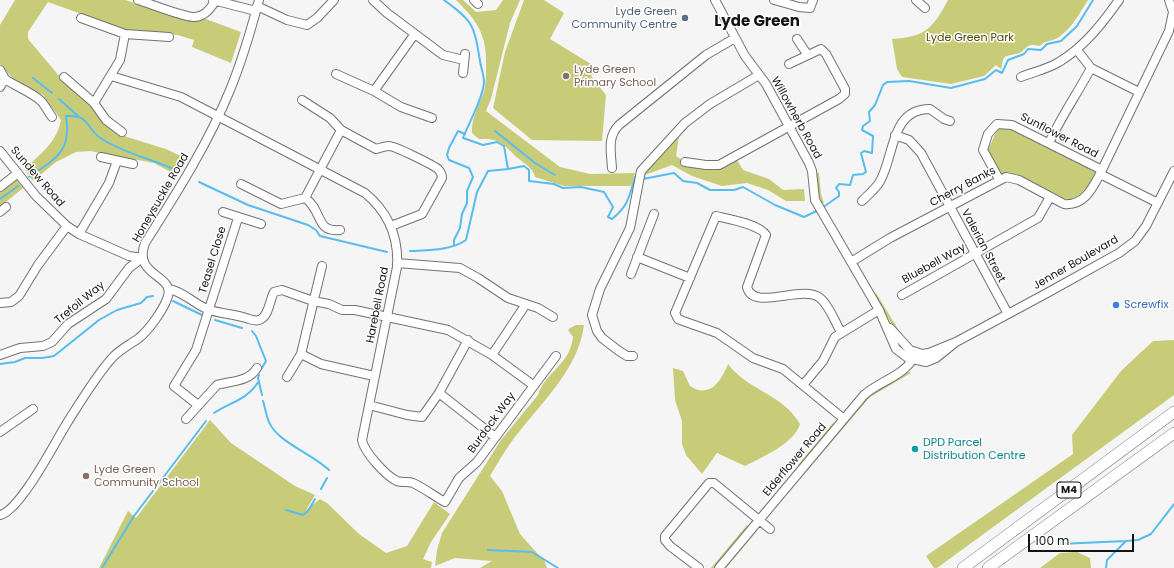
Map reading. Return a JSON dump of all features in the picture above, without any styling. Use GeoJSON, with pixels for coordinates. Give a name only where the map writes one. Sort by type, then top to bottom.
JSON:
{"type":"FeatureCollection","features":[{"type":"Feature","properties":{"kind":"highway","name":"M4"},"geometry":{"type":"LineString","coordinates":[[963,568],[1174,412]]}},
{"type":"Feature","properties":{"kind":"highway","name":"M4"},"geometry":{"type":"LineString","coordinates":[[988,568],[1174,433]]}},
{"type":"Feature","properties":{"kind":"street"},"geometry":{"type":"LineString","coordinates":[[138,0],[193,16],[204,14],[211,9],[214,0],[257,6],[287,20],[307,25],[317,18],[334,0]]}},
{"type":"Feature","properties":{"kind":"street"},"geometry":{"type":"LineString","coordinates":[[373,0],[414,35],[443,55],[464,57],[463,73]]}},
{"type":"Feature","properties":{"kind":"street","name":"Willowherb Road"},"geometry":{"type":"LineString","coordinates":[[714,0],[745,56],[759,75],[789,126],[812,171],[815,200],[879,310],[894,344],[906,352]]}},
{"type":"Feature","properties":{"kind":"street"},"geometry":{"type":"LineString","coordinates":[[774,0],[799,7],[810,8],[813,0]]}},
{"type":"Feature","properties":{"kind":"street"},"geometry":{"type":"LineString","coordinates":[[916,0],[925,8]]}},
{"type":"Feature","properties":{"kind":"street"},"geometry":{"type":"LineString","coordinates":[[1021,77],[1057,63],[1077,50],[1095,31],[1118,0]]}},
{"type":"Feature","properties":{"kind":"street"},"geometry":{"type":"LineString","coordinates":[[1169,0],[1174,12]]}},
{"type":"Feature","properties":{"kind":"street","name":"Honeysuckle Road"},"geometry":{"type":"LineString","coordinates":[[169,289],[165,281],[147,268],[142,258],[142,251],[145,243],[184,182],[231,90],[257,6]]}},
{"type":"Feature","properties":{"kind":"street","name":"Cherry Banks"},"geometry":{"type":"LineString","coordinates":[[851,262],[999,179],[1012,177],[1064,204],[1072,205],[1080,201],[1087,195],[1101,172],[1170,31],[1174,12]]}},
{"type":"Feature","properties":{"kind":"street"},"geometry":{"type":"LineString","coordinates":[[81,18],[125,34],[169,37]]}},
{"type":"Feature","properties":{"kind":"street"},"geometry":{"type":"LineString","coordinates":[[94,103],[120,60],[125,34]]}},
{"type":"Feature","properties":{"kind":"street"},"geometry":{"type":"LineString","coordinates":[[374,91],[414,35]]}},
{"type":"Feature","properties":{"kind":"street"},"geometry":{"type":"LineString","coordinates":[[612,168],[610,140],[616,128],[706,55],[735,38]]}},
{"type":"Feature","properties":{"kind":"street"},"geometry":{"type":"LineString","coordinates":[[797,39],[807,54]]}},
{"type":"Feature","properties":{"kind":"street"},"geometry":{"type":"LineString","coordinates":[[685,162],[719,165],[839,99],[845,94],[845,89],[824,51],[820,49],[789,64]]}},
{"type":"Feature","properties":{"kind":"street"},"geometry":{"type":"LineString","coordinates":[[1077,50],[1091,68],[1139,92]]}},
{"type":"Feature","properties":{"kind":"street"},"geometry":{"type":"LineString","coordinates":[[1049,143],[1063,113],[1074,100],[1091,68]]}},
{"type":"Feature","properties":{"kind":"street"},"geometry":{"type":"LineString","coordinates":[[0,70],[5,79],[39,99],[52,117]]}},
{"type":"Feature","properties":{"kind":"street"},"geometry":{"type":"LineString","coordinates":[[336,74],[374,91],[401,107],[432,118]]}},
{"type":"Feature","properties":{"kind":"street"},"geometry":{"type":"LineString","coordinates":[[633,356],[627,356],[602,338],[596,331],[592,315],[600,289],[630,228],[636,205],[639,178],[644,167],[685,122],[710,104],[759,75]]}},
{"type":"Feature","properties":{"kind":"street","name":"Harebell Road"},"geometry":{"type":"LineString","coordinates":[[111,76],[169,92],[319,168],[365,193],[377,203],[387,216],[391,226],[397,248],[397,263],[362,440],[363,447],[391,477],[397,481],[411,482],[445,502]]}},
{"type":"Feature","properties":{"kind":"street"},"geometry":{"type":"LineString","coordinates":[[64,78],[94,103],[106,120],[122,132]]}},
{"type":"Feature","properties":{"kind":"street"},"geometry":{"type":"LineString","coordinates":[[0,87],[5,79]]}},
{"type":"Feature","properties":{"kind":"street"},"geometry":{"type":"LineString","coordinates":[[302,100],[330,118],[341,130],[376,149],[389,146],[432,166],[442,173],[442,178],[422,214],[391,226]]}},
{"type":"Feature","properties":{"kind":"street"},"geometry":{"type":"LineString","coordinates":[[862,201],[879,183],[895,135],[902,123],[910,115],[918,110],[930,109],[944,119],[950,120]]}},
{"type":"Feature","properties":{"kind":"street","name":"Sunflower Road"},"geometry":{"type":"LineString","coordinates":[[999,179],[983,150],[984,143],[992,127],[997,124],[1012,124],[1101,172]]}},
{"type":"Feature","properties":{"kind":"street"},"geometry":{"type":"LineString","coordinates":[[306,198],[319,168],[341,130]]}},
{"type":"Feature","properties":{"kind":"street","name":"Valerian Street"},"geometry":{"type":"LineString","coordinates":[[895,135],[909,140],[916,146],[1008,314]]}},
{"type":"Feature","properties":{"kind":"street","name":"Sundew Road"},"geometry":{"type":"LineString","coordinates":[[0,151],[36,196],[67,226],[79,234],[129,256],[142,258]]}},
{"type":"Feature","properties":{"kind":"street"},"geometry":{"type":"LineString","coordinates":[[101,156],[133,164]]}},
{"type":"Feature","properties":{"kind":"street"},"geometry":{"type":"LineString","coordinates":[[79,234],[109,183],[117,161]]}},
{"type":"Feature","properties":{"kind":"street","name":"Jenner Boulevard"},"geometry":{"type":"LineString","coordinates":[[906,352],[914,356],[935,352],[1119,253],[1135,241],[1146,226],[1174,170]]}},
{"type":"Feature","properties":{"kind":"street"},"geometry":{"type":"LineString","coordinates":[[1101,172],[1158,203]]}},
{"type":"Feature","properties":{"kind":"street"},"geometry":{"type":"LineString","coordinates":[[0,187],[18,173]]}},
{"type":"Feature","properties":{"kind":"street"},"geometry":{"type":"LineString","coordinates":[[241,184],[281,204],[306,198]]}},
{"type":"Feature","properties":{"kind":"street","name":"Bluebell Way"},"geometry":{"type":"LineString","coordinates":[[902,295],[1038,218],[1050,197]]}},
{"type":"Feature","properties":{"kind":"street"},"geometry":{"type":"LineString","coordinates":[[306,198],[318,211],[321,222],[326,228],[329,230],[340,230]]}},
{"type":"Feature","properties":{"kind":"street","name":"Teasel Close"},"geometry":{"type":"LineString","coordinates":[[224,212],[238,218],[260,224]]}},
{"type":"Feature","properties":{"kind":"street"},"geometry":{"type":"LineString","coordinates":[[631,274],[654,214]]}},
{"type":"Feature","properties":{"kind":"street"},"geometry":{"type":"LineString","coordinates":[[841,332],[824,302],[816,296],[779,295],[757,299],[751,295],[747,287],[766,235],[763,231],[753,227],[716,216],[675,313],[678,319],[717,333],[754,358],[783,369],[844,419]]}},
{"type":"Feature","properties":{"kind":"street","name":"Teasel Close"},"geometry":{"type":"LineString","coordinates":[[198,406],[174,386],[190,363],[210,310],[238,218]]}},
{"type":"Feature","properties":{"kind":"street"},"geometry":{"type":"LineString","coordinates":[[0,303],[11,302],[19,296],[42,259],[67,226]]}},
{"type":"Feature","properties":{"kind":"street"},"geometry":{"type":"LineString","coordinates":[[638,257],[690,278]]}},
{"type":"Feature","properties":{"kind":"street","name":"Trefoil Way"},"geometry":{"type":"LineString","coordinates":[[0,355],[20,348],[38,347],[52,342],[68,324],[106,299],[129,268],[142,258]]}},
{"type":"Feature","properties":{"kind":"street"},"geometry":{"type":"LineString","coordinates":[[397,263],[460,268],[508,298],[538,308],[553,317]]}},
{"type":"Feature","properties":{"kind":"street"},"geometry":{"type":"LineString","coordinates":[[287,377],[302,354],[322,266]]}},
{"type":"Feature","properties":{"kind":"street"},"geometry":{"type":"LineString","coordinates":[[0,515],[8,512],[16,504],[40,468],[67,422],[114,356],[139,338],[149,327],[167,299],[169,289],[186,295],[196,303],[210,310],[238,315],[255,321],[261,320],[265,316],[271,299],[278,290],[294,293],[313,301],[329,304],[342,310],[355,310],[448,330],[492,355],[533,385]]}},
{"type":"Feature","properties":{"kind":"street"},"geometry":{"type":"LineString","coordinates":[[492,355],[526,304]]}},
{"type":"Feature","properties":{"kind":"street"},"geometry":{"type":"LineString","coordinates":[[803,385],[823,361],[827,355],[831,343],[841,332],[879,310]]}},
{"type":"Feature","properties":{"kind":"street"},"geometry":{"type":"LineString","coordinates":[[369,405],[407,415],[422,417],[439,393],[468,340]]}},
{"type":"Feature","properties":{"kind":"street"},"geometry":{"type":"LineString","coordinates":[[896,375],[906,352]]}},
{"type":"Feature","properties":{"kind":"street"},"geometry":{"type":"LineString","coordinates":[[302,354],[321,364],[374,376]]}},
{"type":"Feature","properties":{"kind":"street","name":"Burdock Way"},"geometry":{"type":"LineString","coordinates":[[445,502],[459,478],[477,462],[556,356]]}},
{"type":"Feature","properties":{"kind":"street","name":"Elderflower Road"},"geometry":{"type":"LineString","coordinates":[[719,568],[868,392],[896,375],[914,356]]}},
{"type":"Feature","properties":{"kind":"street"},"geometry":{"type":"LineString","coordinates":[[186,419],[216,385],[233,383],[253,375],[257,368]]}},
{"type":"Feature","properties":{"kind":"street"},"geometry":{"type":"LineString","coordinates":[[439,393],[495,437]]}},
{"type":"Feature","properties":{"kind":"street"},"geometry":{"type":"LineString","coordinates":[[0,432],[34,409]]}},
{"type":"Feature","properties":{"kind":"street"},"geometry":{"type":"LineString","coordinates":[[699,568],[670,546],[665,540],[665,536],[707,484],[714,483],[770,529]]}},
{"type":"Feature","properties":{"kind":"green space"},"geometry":{"type":"Polygon","coordinates":[[[15,0],[125,0],[196,21],[203,18],[241,32],[231,63],[192,47],[194,40],[178,35],[126,30],[48,2],[28,32],[28,39],[60,77],[90,104],[116,131],[127,137],[166,149],[187,159],[178,176],[154,163],[90,151],[76,152],[56,162],[33,181],[24,169],[47,148],[56,135],[61,120],[43,95],[16,82],[0,64],[0,25],[15,0]]]}},
{"type":"Feature","properties":{"kind":"green space"},"geometry":{"type":"Polygon","coordinates":[[[456,0],[463,0],[476,12],[496,10],[503,0],[520,0],[510,23],[491,99],[486,111],[560,167],[590,174],[635,173],[631,186],[564,186],[535,177],[528,166],[502,143],[493,140],[479,139],[472,133],[474,117],[485,86],[485,46],[480,30],[475,22],[456,0]]]}},
{"type":"Feature","properties":{"kind":"green space"},"geometry":{"type":"Polygon","coordinates":[[[524,0],[544,0],[564,13],[550,39],[591,64],[598,71],[591,76],[606,95],[602,141],[532,140],[493,108],[505,52],[524,0]]]}},
{"type":"Feature","properties":{"kind":"green space","name":"Lyde Green Park"},"geometry":{"type":"Polygon","coordinates":[[[948,0],[1088,0],[1072,25],[1059,37],[1045,42],[1040,46],[1029,46],[1019,53],[1005,57],[1001,69],[996,65],[984,76],[951,84],[902,77],[897,69],[892,39],[913,36],[927,29],[938,18],[948,0]]]}},
{"type":"Feature","properties":{"kind":"green space"},"geometry":{"type":"Polygon","coordinates":[[[1002,127],[1014,129],[1096,172],[1086,190],[1080,196],[1070,201],[1016,174],[998,174],[988,150],[997,130],[1002,127]]]}},
{"type":"Feature","properties":{"kind":"green space"},"geometry":{"type":"Polygon","coordinates":[[[679,136],[676,156],[682,160],[717,168],[737,160],[743,170],[769,179],[783,190],[804,189],[805,201],[786,201],[768,190],[747,183],[722,186],[692,176],[672,165],[642,176],[679,136]]]}},
{"type":"Feature","properties":{"kind":"green space"},"geometry":{"type":"Polygon","coordinates":[[[817,173],[819,173],[821,194],[824,203],[822,204],[817,190],[817,173]]]}},
{"type":"Feature","properties":{"kind":"green space"},"geometry":{"type":"Polygon","coordinates":[[[16,179],[23,188],[0,207],[0,191],[16,179]]]}},
{"type":"Feature","properties":{"kind":"green space"},"geometry":{"type":"Polygon","coordinates":[[[876,293],[901,334],[897,333],[875,296],[876,293]]]}},
{"type":"Feature","properties":{"kind":"green space"},"geometry":{"type":"Polygon","coordinates":[[[576,325],[584,325],[581,340],[568,369],[511,442],[490,476],[502,491],[520,534],[545,562],[547,568],[480,568],[492,561],[455,558],[435,566],[437,550],[442,533],[501,440],[538,395],[546,380],[567,355],[571,347],[573,337],[568,330],[576,325]]]}},
{"type":"Feature","properties":{"kind":"green space"},"geometry":{"type":"Polygon","coordinates":[[[1174,340],[1174,395],[937,568],[934,568],[926,556],[1073,454],[1072,435],[1121,371],[1153,341],[1174,340]]]}},
{"type":"Feature","properties":{"kind":"green space"},"geometry":{"type":"Polygon","coordinates":[[[728,364],[745,380],[784,406],[793,414],[800,424],[797,431],[784,444],[745,466],[717,453],[702,474],[686,455],[682,444],[682,421],[675,400],[673,368],[683,371],[690,386],[703,390],[709,389],[718,382],[728,364]]]}},
{"type":"Feature","properties":{"kind":"green space"},"geometry":{"type":"Polygon","coordinates":[[[909,372],[911,373],[870,397],[806,472],[805,471],[866,398],[877,389],[909,372]]]}},
{"type":"Feature","properties":{"kind":"green space"},"geometry":{"type":"Polygon","coordinates":[[[210,420],[231,443],[295,486],[315,495],[306,510],[320,499],[327,503],[359,534],[386,553],[407,546],[434,502],[450,514],[431,542],[423,559],[432,562],[431,568],[99,568],[128,511],[136,518],[210,420]]]}},
{"type":"Feature","properties":{"kind":"green space"},"geometry":{"type":"Polygon","coordinates":[[[833,423],[834,424],[799,466],[798,465],[833,423]]]}},
{"type":"Feature","properties":{"kind":"green space"},"geometry":{"type":"Polygon","coordinates":[[[747,525],[749,526],[714,568],[711,568],[747,525]]]}},
{"type":"Feature","properties":{"kind":"green space"},"geometry":{"type":"Polygon","coordinates":[[[756,530],[757,531],[726,568],[724,568],[756,530]]]}},
{"type":"Feature","properties":{"kind":"green space"},"geometry":{"type":"Polygon","coordinates":[[[1077,552],[1090,558],[1091,568],[1040,568],[1060,553],[1077,552]]]}},
{"type":"Feature","properties":{"kind":"waterway"},"geometry":{"type":"LineString","coordinates":[[444,0],[467,19],[471,25],[476,39],[480,64],[484,77],[481,96],[463,138],[483,145],[497,142],[504,146],[508,169],[524,166],[529,170],[529,181],[554,184],[563,188],[581,187],[604,192],[613,207],[608,217],[612,219],[625,205],[630,195],[635,177],[638,178]]}},
{"type":"Feature","properties":{"kind":"waterway"},"geometry":{"type":"LineString","coordinates":[[822,208],[839,196],[839,192],[836,188],[839,184],[850,185],[853,175],[863,174],[866,172],[861,153],[864,151],[872,153],[873,136],[862,130],[863,126],[870,121],[869,112],[875,105],[883,85],[887,82],[909,81],[951,88],[985,79],[996,70],[1002,73],[1008,60],[1024,54],[1028,49],[1041,50],[1047,44],[1061,41],[1077,26],[1093,0]]}},
{"type":"Feature","properties":{"kind":"waterway"},"geometry":{"type":"LineString","coordinates":[[33,78],[52,93]]}},
{"type":"Feature","properties":{"kind":"waterway"},"geometry":{"type":"LineString","coordinates":[[59,99],[78,116]]}},
{"type":"Feature","properties":{"kind":"waterway"},"geometry":{"type":"LineString","coordinates":[[29,177],[47,165],[60,153],[66,138],[66,116],[74,116],[84,120],[96,135],[120,149],[178,171]]}},
{"type":"Feature","properties":{"kind":"waterway"},"geometry":{"type":"LineString","coordinates":[[454,246],[454,240],[460,228],[462,214],[467,203],[467,191],[473,177],[469,168],[449,160],[447,155],[458,131],[465,134]]}},
{"type":"Feature","properties":{"kind":"waterway"},"geometry":{"type":"LineString","coordinates":[[495,131],[535,163],[555,175]]}},
{"type":"Feature","properties":{"kind":"waterway"},"geometry":{"type":"LineString","coordinates":[[410,251],[446,248],[460,244],[466,240],[477,192],[488,171],[508,169]]}},
{"type":"Feature","properties":{"kind":"waterway"},"geometry":{"type":"LineString","coordinates":[[643,179],[674,173],[683,181],[697,183],[710,190],[734,190],[743,187],[775,205],[804,217],[819,210]]}},
{"type":"Feature","properties":{"kind":"waterway"},"geometry":{"type":"LineString","coordinates":[[199,182],[248,205],[308,225],[316,230],[320,236],[387,252]]}},
{"type":"Feature","properties":{"kind":"waterway"},"geometry":{"type":"LineString","coordinates":[[0,199],[18,186]]}},
{"type":"Feature","properties":{"kind":"waterway"},"geometry":{"type":"LineString","coordinates":[[0,364],[15,362],[25,358],[54,356],[99,320],[117,310],[141,303],[147,297],[153,296]]}},
{"type":"Feature","properties":{"kind":"waterway"},"geometry":{"type":"LineString","coordinates":[[173,301],[202,315]]}},
{"type":"Feature","properties":{"kind":"waterway"},"geometry":{"type":"LineString","coordinates":[[215,320],[242,328]]}},
{"type":"Feature","properties":{"kind":"waterway"},"geometry":{"type":"LineString","coordinates":[[252,331],[256,336],[266,361],[262,368]]}},
{"type":"Feature","properties":{"kind":"waterway"},"geometry":{"type":"LineString","coordinates":[[259,375],[258,378],[262,395]]}},
{"type":"Feature","properties":{"kind":"waterway"},"geometry":{"type":"LineString","coordinates":[[214,413],[244,397],[259,381]]}},
{"type":"Feature","properties":{"kind":"waterway"},"geometry":{"type":"LineString","coordinates":[[263,401],[269,422],[273,429],[287,442],[329,470]]}},
{"type":"Feature","properties":{"kind":"waterway"},"geometry":{"type":"LineString","coordinates":[[102,568],[134,516],[206,421]]}},
{"type":"Feature","properties":{"kind":"waterway"},"geometry":{"type":"LineString","coordinates":[[321,489],[327,478]]}},
{"type":"Feature","properties":{"kind":"waterway"},"geometry":{"type":"LineString","coordinates":[[286,510],[303,515],[308,511],[315,499]]}},
{"type":"Feature","properties":{"kind":"waterway"},"geometry":{"type":"LineString","coordinates":[[1106,568],[1107,560],[1126,541],[1138,540],[1151,534],[1174,504]]}},
{"type":"Feature","properties":{"kind":"waterway"},"geometry":{"type":"LineString","coordinates":[[1059,544],[1126,541]]}},
{"type":"Feature","properties":{"kind":"waterway"},"geometry":{"type":"LineString","coordinates":[[488,550],[532,552],[558,568]]}},
{"type":"Feature","properties":{"kind":"place","name":"Lyde Green Community Centre"},"geometry":{"type":"Point","coordinates":[685,18]}},
{"type":"Feature","properties":{"kind":"place","name":"Lyde Green Primary School"},"geometry":{"type":"Point","coordinates":[566,76]}},
{"type":"Feature","properties":{"kind":"place","name":"Screwfix"},"geometry":{"type":"Point","coordinates":[1116,305]}},
{"type":"Feature","properties":{"kind":"place","name":"DPD Parcel Distribution Centre"},"geometry":{"type":"Point","coordinates":[915,449]}},
{"type":"Feature","properties":{"kind":"place","name":"Lyde Green Community School"},"geometry":{"type":"Point","coordinates":[86,476]}},
{"type":"Feature","properties":{"kind":"district","name":"Lyde Green"},"geometry":{"type":"Point","coordinates":[757,22]}}]}
